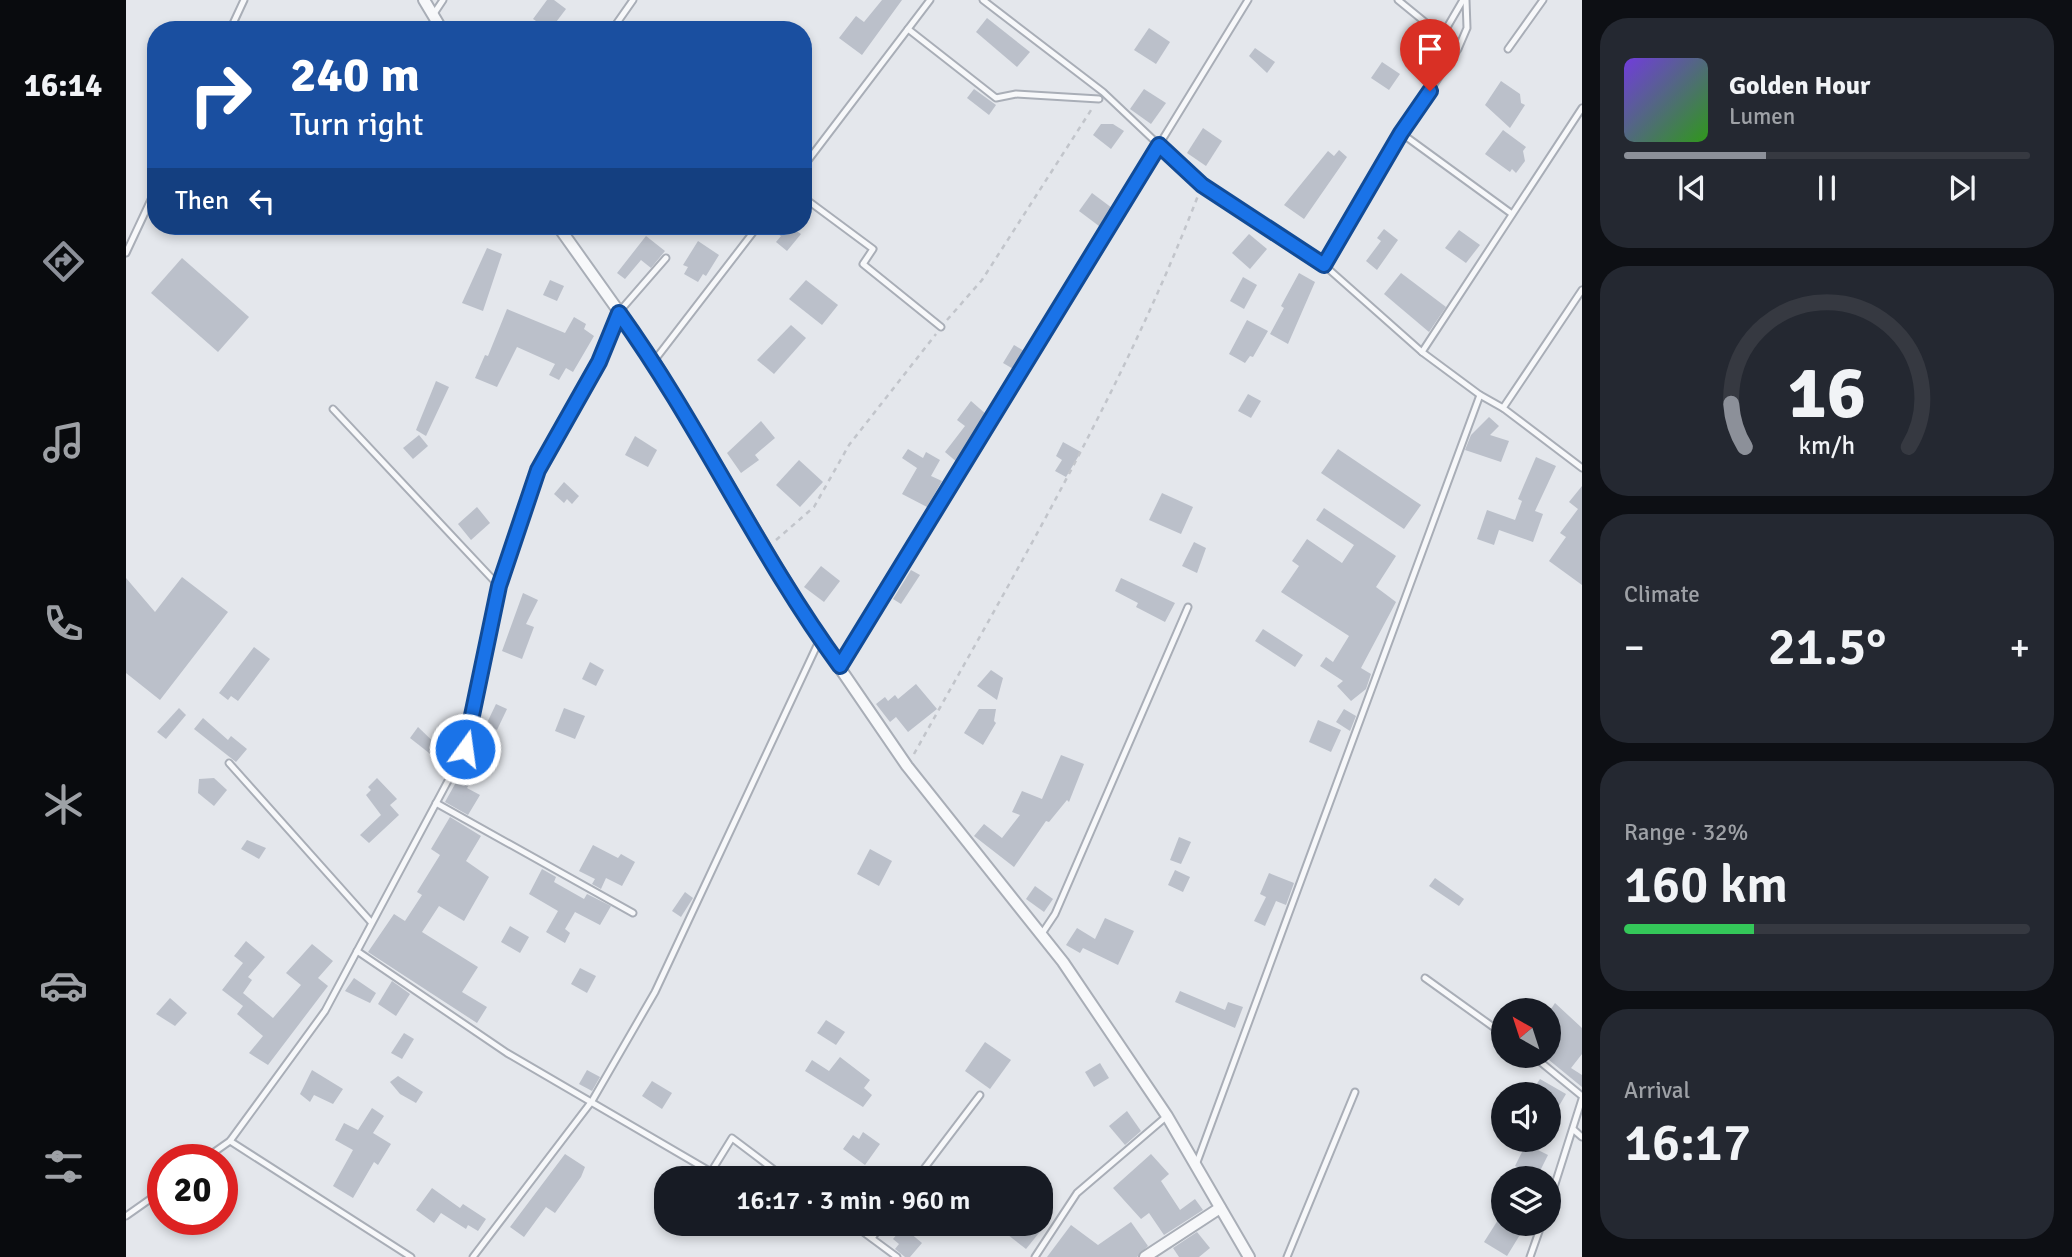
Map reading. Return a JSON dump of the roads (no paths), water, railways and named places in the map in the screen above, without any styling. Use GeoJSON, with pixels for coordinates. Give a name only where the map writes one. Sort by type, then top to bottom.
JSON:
{"type":"FeatureCollection","features":[{"type":"Feature","properties":{"kind":"street"},"geometry":{"type":"LineString","coordinates":[[424,0],[437,21]]}},
{"type":"Feature","properties":{"kind":"street"},"geometry":{"type":"LineString","coordinates":[[564,235],[654,361],[764,550],[820,639],[907,766],[1041,935],[1167,1116],[1249,1257]]}},
{"type":"Feature","properties":{"kind":"street"},"geometry":{"type":"LineString","coordinates":[[1146,1257],[1220,1208]]}},
{"type":"Feature","properties":{"kind":"lane"},"geometry":{"type":"LineString","coordinates":[[234,21],[244,0]]}},
{"type":"Feature","properties":{"kind":"lane"},"geometry":{"type":"LineString","coordinates":[[433,15],[443,0]]}},
{"type":"Feature","properties":{"kind":"lane"},"geometry":{"type":"LineString","coordinates":[[618,21],[633,0]]}},
{"type":"Feature","properties":{"kind":"lane"},"geometry":{"type":"LineString","coordinates":[[812,155],[930,0]]}},
{"type":"Feature","properties":{"kind":"lane"},"geometry":{"type":"LineString","coordinates":[[982,0],[1102,92],[1202,185],[1324,265],[1422,352],[1480,396],[1503,408],[1582,468]]}},
{"type":"Feature","properties":{"kind":"lane"},"geometry":{"type":"LineString","coordinates":[[840,666],[1248,0]]}},
{"type":"Feature","properties":{"kind":"lane"},"geometry":{"type":"LineString","coordinates":[[1398,0],[1441,36],[1465,0]]}},
{"type":"Feature","properties":{"kind":"lane"},"geometry":{"type":"LineString","coordinates":[[1324,265],[1401,133],[1458,50],[1467,28],[1465,0]]}},
{"type":"Feature","properties":{"kind":"lane"},"geometry":{"type":"LineString","coordinates":[[1508,49],[1543,0]]}},
{"type":"Feature","properties":{"kind":"lane"},"geometry":{"type":"LineString","coordinates":[[908,29],[996,98],[1016,94],[1099,99]]}},
{"type":"Feature","properties":{"kind":"lane"},"geometry":{"type":"LineString","coordinates":[[1422,352],[1582,108]]}},
{"type":"Feature","properties":{"kind":"lane"},"geometry":{"type":"LineString","coordinates":[[1401,133],[1512,214]]}},
{"type":"Feature","properties":{"kind":"lane"},"geometry":{"type":"LineString","coordinates":[[812,204],[873,249],[863,264],[941,327]]}},
{"type":"Feature","properties":{"kind":"lane"},"geometry":{"type":"LineString","coordinates":[[126,253],[147,208]]}},
{"type":"Feature","properties":{"kind":"lane"},"geometry":{"type":"LineString","coordinates":[[654,361],[751,235]]}},
{"type":"Feature","properties":{"kind":"lane"},"geometry":{"type":"LineString","coordinates":[[226,1144],[325,1011],[465,749],[499,586],[538,470],[599,362],[619,313],[666,258]]}},
{"type":"Feature","properties":{"kind":"lane"},"geometry":{"type":"LineString","coordinates":[[1503,408],[1582,290]]}},
{"type":"Feature","properties":{"kind":"lane"},"geometry":{"type":"LineString","coordinates":[[1196,1165],[1480,396]]}},
{"type":"Feature","properties":{"kind":"lane"},"geometry":{"type":"LineString","coordinates":[[333,409],[499,586]]}},
{"type":"Feature","properties":{"kind":"lane"},"geometry":{"type":"LineString","coordinates":[[1041,935],[1055,914],[1188,607]]}},
{"type":"Feature","properties":{"kind":"lane"},"geometry":{"type":"LineString","coordinates":[[473,1257],[592,1101],[655,992],[820,639]]}},
{"type":"Feature","properties":{"kind":"lane"},"geometry":{"type":"LineString","coordinates":[[229,763],[371,922]]}},
{"type":"Feature","properties":{"kind":"lane"},"geometry":{"type":"LineString","coordinates":[[436,803],[633,913]]}},
{"type":"Feature","properties":{"kind":"lane"},"geometry":{"type":"LineString","coordinates":[[357,951],[507,1053],[701,1166]]}},
{"type":"Feature","properties":{"kind":"lane"},"geometry":{"type":"LineString","coordinates":[[1425,978],[1491,1025]]}},
{"type":"Feature","properties":{"kind":"lane"},"geometry":{"type":"LineString","coordinates":[[1547,1068],[1582,1097],[1561,1168]]}},
{"type":"Feature","properties":{"kind":"lane"},"geometry":{"type":"LineString","coordinates":[[1287,1257],[1355,1092]]}},
{"type":"Feature","properties":{"kind":"lane"},"geometry":{"type":"LineString","coordinates":[[926,1166],[980,1095]]}},
{"type":"Feature","properties":{"kind":"lane"},"geometry":{"type":"LineString","coordinates":[[1035,1257],[1077,1193],[1167,1116]]}},
{"type":"Feature","properties":{"kind":"lane"},"geometry":{"type":"LineString","coordinates":[[1574,1130],[1582,1138]]}},
{"type":"Feature","properties":{"kind":"lane"},"geometry":{"type":"LineString","coordinates":[[715,1166],[732,1138],[769,1166]]}},
{"type":"Feature","properties":{"kind":"lane"},"geometry":{"type":"LineString","coordinates":[[230,1141],[411,1257]]}},
{"type":"Feature","properties":{"kind":"lane"},"geometry":{"type":"LineString","coordinates":[[126,1216],[147,1201]]}},
{"type":"Feature","properties":{"kind":"lane"},"geometry":{"type":"LineString","coordinates":[[869,1236],[897,1257]]}},
{"type":"Feature","properties":{"kind":"lane"},"geometry":{"type":"LineString","coordinates":[[1530,1257],[1537,1236]]}}]}
